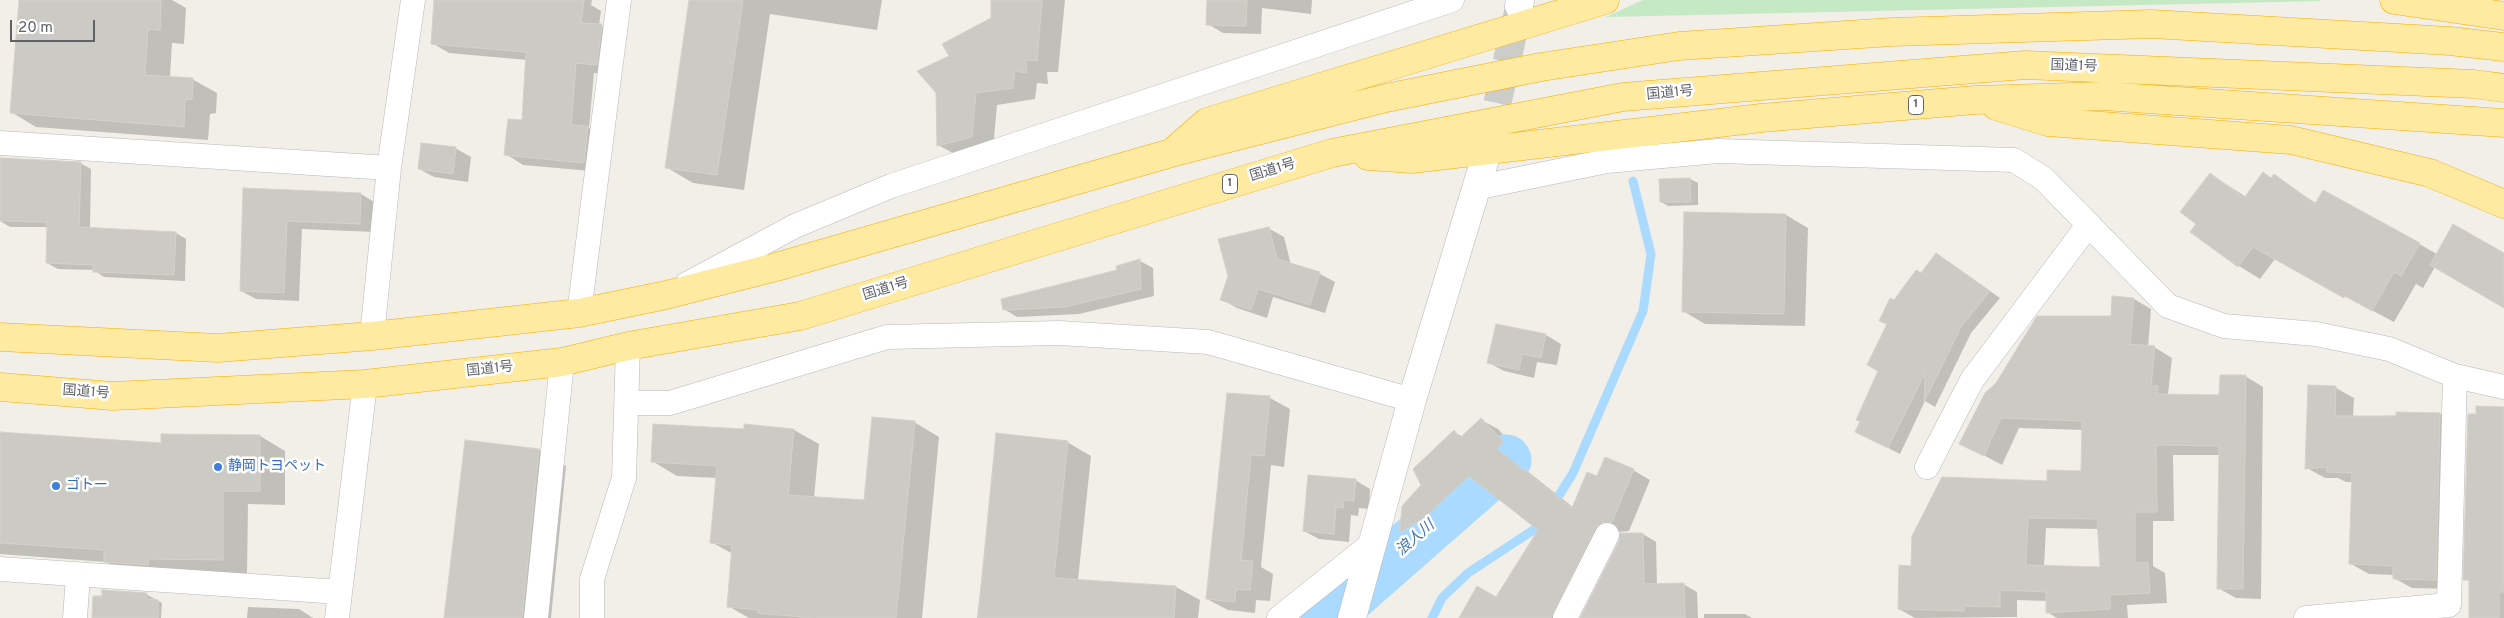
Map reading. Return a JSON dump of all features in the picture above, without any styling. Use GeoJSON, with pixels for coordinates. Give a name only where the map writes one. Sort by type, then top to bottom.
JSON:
{"type":"FeatureCollection","features":[{"type":"Feature","properties":{"kind":"highway"},"geometry":{"type":"LineString","coordinates":[[1171,153],[1207,122],[1605,0]]}},
{"type":"Feature","properties":{"kind":"highway"},"geometry":{"type":"LineString","coordinates":[[2394,0],[2504,16]]}},
{"type":"Feature","properties":{"kind":"highway"},"geometry":{"type":"LineString","coordinates":[[0,337],[218,348],[372,336],[579,313],[666,295],[785,264],[1171,153],[1386,98],[1541,67],[1679,46],[1892,32],[2152,24],[2450,41],[2504,47]]}},
{"type":"Feature","properties":{"kind":"highway","name":"国道1号"},"geometry":{"type":"LineString","coordinates":[[0,387],[113,396],[365,384],[562,362],[628,346],[800,316],[1332,153],[1623,97],[2024,65],[2474,84],[2504,88]]}},
{"type":"Feature","properties":{"kind":"highway","name":"1"},"geometry":{"type":"LineString","coordinates":[[1332,153],[1412,159],[1761,118],[1975,100],[2103,96],[2503,123]]}},
{"type":"Feature","properties":{"kind":"highway","name":"1"},"geometry":{"type":"LineString","coordinates":[[1975,100],[2048,122],[2291,140],[2430,173],[2504,204]]}},
{"type":"Feature","properties":{"kind":"street"},"geometry":{"type":"LineString","coordinates":[[372,336],[389,168],[413,0]]}},
{"type":"Feature","properties":{"kind":"street"},"geometry":{"type":"LineString","coordinates":[[579,313],[618,0]]}},
{"type":"Feature","properties":{"kind":"street"},"geometry":{"type":"LineString","coordinates":[[666,295],[795,226],[891,186],[1452,0]]}},
{"type":"Feature","properties":{"kind":"street"},"geometry":{"type":"LineString","coordinates":[[0,143],[389,168]]}},
{"type":"Feature","properties":{"kind":"street"},"geometry":{"type":"LineString","coordinates":[[1475,188],[1607,161],[1718,151],[2014,160],[2044,179],[2168,306],[2224,326],[2316,334],[2389,349],[2455,376],[2504,387]]}},
{"type":"Feature","properties":{"kind":"street"},"geometry":{"type":"LineString","coordinates":[[1353,612],[1412,400],[1485,159]]}},
{"type":"Feature","properties":{"kind":"street"},"geometry":{"type":"LineString","coordinates":[[1927,467],[1972,380],[2089,224]]}},
{"type":"Feature","properties":{"kind":"street"},"geometry":{"type":"LineString","coordinates":[[628,403],[670,404],[887,337],[1059,333],[1208,342],[1412,400]]}},
{"type":"Feature","properties":{"kind":"street"},"geometry":{"type":"LineString","coordinates":[[592,618],[592,579],[624,478],[628,403],[628,346]]}},
{"type":"Feature","properties":{"kind":"street"},"geometry":{"type":"LineString","coordinates":[[536,618],[562,362]]}},
{"type":"Feature","properties":{"kind":"street"},"geometry":{"type":"LineString","coordinates":[[2306,618],[2449,606],[2455,376]]}},
{"type":"Feature","properties":{"kind":"street"},"geometry":{"type":"LineString","coordinates":[[336,618],[365,384]]}},
{"type":"Feature","properties":{"kind":"street"},"geometry":{"type":"LineString","coordinates":[[1565,618],[1607,534]]}},
{"type":"Feature","properties":{"kind":"street"},"geometry":{"type":"LineString","coordinates":[[1279,618],[1370,552]]}},
{"type":"Feature","properties":{"kind":"street"},"geometry":{"type":"LineString","coordinates":[[0,570],[340,592]]}},
{"type":"Feature","properties":{"kind":"street"},"geometry":{"type":"LineString","coordinates":[[75,618],[78,576]]}},
{"type":"Feature","properties":{"kind":"green space"},"geometry":{"type":"Polygon","coordinates":[[[1643,0],[2318,0],[2322,1],[1606,17],[1643,0]]]}},
{"type":"Feature","properties":{"kind":"building"},"geometry":{"type":"Polygon","coordinates":[[[19,0],[161,0],[160,30],[148,29],[145,75],[193,78],[192,99],[185,100],[184,127],[10,113],[19,0]]]}},
{"type":"Feature","properties":{"kind":"building"},"geometry":{"type":"Polygon","coordinates":[[[434,0],[584,0],[581,23],[602,24],[597,65],[576,63],[571,125],[588,126],[584,163],[504,155],[508,119],[522,120],[526,52],[431,44],[434,0]]]}},
{"type":"Feature","properties":{"kind":"building"},"geometry":{"type":"Polygon","coordinates":[[[689,0],[743,0],[717,175],[665,168],[689,0]]]}},
{"type":"Feature","properties":{"kind":"building"},"geometry":{"type":"Polygon","coordinates":[[[991,0],[1042,0],[1037,61],[1026,60],[1027,73],[1015,71],[1013,88],[976,93],[972,137],[937,146],[936,93],[917,71],[949,56],[942,44],[991,18],[991,0]]]}},
{"type":"Feature","properties":{"kind":"building"},"geometry":{"type":"Polygon","coordinates":[[[1207,0],[1247,0],[1246,26],[1206,25],[1207,0]]]}},
{"type":"Feature","properties":{"kind":"building"},"geometry":{"type":"Polygon","coordinates":[[[421,143],[456,147],[453,174],[418,169],[421,143]]]}},
{"type":"Feature","properties":{"kind":"building"},"geometry":{"type":"Polygon","coordinates":[[[0,158],[81,162],[79,227],[176,232],[174,275],[93,272],[93,265],[46,263],[47,222],[0,221],[0,158]]]}},
{"type":"Feature","properties":{"kind":"building"},"geometry":{"type":"Polygon","coordinates":[[[2263,172],[2271,178],[2274,174],[2315,204],[2323,190],[2420,243],[2401,276],[2394,272],[2372,311],[2345,296],[2344,298],[2253,247],[2238,267],[2190,232],[2196,224],[2180,212],[2210,173],[2244,198],[2263,172]]]}},
{"type":"Feature","properties":{"kind":"building"},"geometry":{"type":"Polygon","coordinates":[[[1690,178],[1691,202],[1660,202],[1659,179],[1690,178]]]}},
{"type":"Feature","properties":{"kind":"building"},"geometry":{"type":"Polygon","coordinates":[[[243,188],[361,193],[360,224],[287,221],[284,293],[240,291],[243,188]]]}},
{"type":"Feature","properties":{"kind":"building"},"geometry":{"type":"Polygon","coordinates":[[[1684,212],[1786,214],[1784,314],[1682,312],[1684,212]]]}},
{"type":"Feature","properties":{"kind":"building"},"geometry":{"type":"Polygon","coordinates":[[[2453,224],[2504,253],[2504,308],[2430,265],[2453,224]]]}},
{"type":"Feature","properties":{"kind":"building"},"geometry":{"type":"Polygon","coordinates":[[[1269,227],[1277,259],[1320,272],[1310,305],[1258,289],[1251,310],[1220,300],[1228,276],[1218,239],[1269,227]]]}},
{"type":"Feature","properties":{"kind":"building"},"geometry":{"type":"Polygon","coordinates":[[[1936,253],[1990,291],[1961,327],[1924,402],[1925,373],[1888,448],[1855,432],[1860,421],[1856,420],[1878,371],[1867,365],[1887,324],[1879,321],[1890,298],[1894,300],[1916,270],[1921,273],[1936,253]]]}},
{"type":"Feature","properties":{"kind":"building"},"geometry":{"type":"Polygon","coordinates":[[[1140,259],[1141,289],[1065,307],[1003,310],[1001,299],[1117,270],[1116,266],[1140,259]]]}},
{"type":"Feature","properties":{"kind":"building"},"geometry":{"type":"Polygon","coordinates":[[[2112,296],[2134,298],[2130,344],[2155,346],[2151,386],[2158,386],[2157,394],[2219,395],[2220,375],[2246,375],[2243,589],[2217,589],[2219,446],[2156,445],[2157,512],[2135,512],[2135,563],[2148,562],[2150,593],[2110,595],[2110,609],[2046,613],[2046,592],[2000,590],[2000,607],[1964,606],[1964,611],[1898,609],[1899,565],[1911,566],[1912,536],[1942,477],[2047,481],[2047,470],[2081,471],[2082,421],[2001,418],[1984,456],[1959,444],[1985,393],[1996,383],[2037,316],[2111,316],[2112,296]],[[2028,518],[2026,565],[2100,567],[2097,519],[2028,518]]]}},
{"type":"Feature","properties":{"kind":"building"},"geometry":{"type":"Polygon","coordinates":[[[1496,324],[1546,334],[1541,358],[1522,354],[1519,370],[1487,363],[1496,324]]]}},
{"type":"Feature","properties":{"kind":"building"},"geometry":{"type":"Polygon","coordinates":[[[2308,385],[2336,386],[2335,416],[2396,416],[2396,412],[2440,413],[2436,580],[2393,579],[2393,566],[2349,564],[2352,473],[2327,472],[2327,467],[2305,469],[2308,385]]]}},
{"type":"Feature","properties":{"kind":"building"},"geometry":{"type":"Polygon","coordinates":[[[1227,393],[1270,396],[1264,456],[1251,455],[1241,560],[1253,561],[1250,590],[1236,589],[1235,602],[1206,599],[1227,393]]]}},
{"type":"Feature","properties":{"kind":"building"},"geometry":{"type":"Polygon","coordinates":[[[2476,406],[2504,407],[2504,592],[2499,592],[2499,618],[2469,618],[2469,580],[2463,580],[2468,414],[2476,414],[2476,406]]]}},
{"type":"Feature","properties":{"kind":"building"},"geometry":{"type":"Polygon","coordinates":[[[872,417],[915,421],[896,618],[812,618],[758,613],[758,610],[727,607],[732,545],[710,543],[717,466],[651,462],[653,424],[744,429],[744,424],[794,429],[788,495],[864,500],[872,417]]]}},
{"type":"Feature","properties":{"kind":"building"},"geometry":{"type":"Polygon","coordinates":[[[1481,418],[1504,442],[1497,449],[1572,508],[1587,472],[1597,476],[1605,457],[1634,469],[1612,522],[1600,523],[1595,529],[1551,618],[1459,618],[1477,586],[1496,597],[1538,530],[1469,476],[1423,519],[1400,532],[1402,506],[1421,485],[1413,469],[1454,430],[1460,438],[1481,418]]]}},
{"type":"Feature","properties":{"kind":"building"},"geometry":{"type":"Polygon","coordinates":[[[0,432],[161,443],[161,434],[260,435],[260,491],[223,491],[223,560],[149,559],[148,565],[104,562],[104,550],[0,543],[0,432]]]}},
{"type":"Feature","properties":{"kind":"building"},"geometry":{"type":"Polygon","coordinates":[[[996,433],[1068,441],[1054,578],[1176,586],[1174,618],[978,618],[996,433]]]}},
{"type":"Feature","properties":{"kind":"building"},"geometry":{"type":"Polygon","coordinates":[[[465,440],[539,449],[522,618],[444,618],[465,440]]]}},
{"type":"Feature","properties":{"kind":"building"},"geometry":{"type":"Polygon","coordinates":[[[1308,475],[1356,479],[1354,501],[1344,500],[1343,508],[1336,507],[1334,534],[1303,531],[1308,475]]]}},
{"type":"Feature","properties":{"kind":"building"},"geometry":{"type":"Polygon","coordinates":[[[1620,533],[1643,533],[1644,584],[1684,583],[1685,618],[1580,618],[1619,541],[1620,533]]]}},
{"type":"Feature","properties":{"kind":"building"},"geometry":{"type":"Polygon","coordinates":[[[102,590],[147,593],[146,599],[158,600],[158,618],[92,618],[93,596],[102,596],[102,590]]]}},
{"type":"Feature","properties":{"kind":"waterway"},"geometry":{"type":"LineString","coordinates":[[1553,505],[1573,473],[1643,311],[1651,254],[1633,181]]}},
{"type":"Feature","properties":{"kind":"waterway","name":"浪人川"},"geometry":{"type":"LineString","coordinates":[[1326,618],[1506,460]]}},
{"type":"Feature","properties":{"kind":"waterway"},"geometry":{"type":"LineString","coordinates":[[1432,618],[1442,598],[1468,573],[1541,525],[1543,521]]}},
{"type":"Feature","properties":{"kind":"tunnel"},"geometry":{"type":"LineString","coordinates":[[1488,144],[1519,8]]}},
{"type":"Feature","properties":{"kind":"place","name":"静岡トヨペット"},"geometry":{"type":"Point","coordinates":[218,467]}},
{"type":"Feature","properties":{"kind":"place","name":"ゴトー"},"geometry":{"type":"Point","coordinates":[56,486]}}]}
